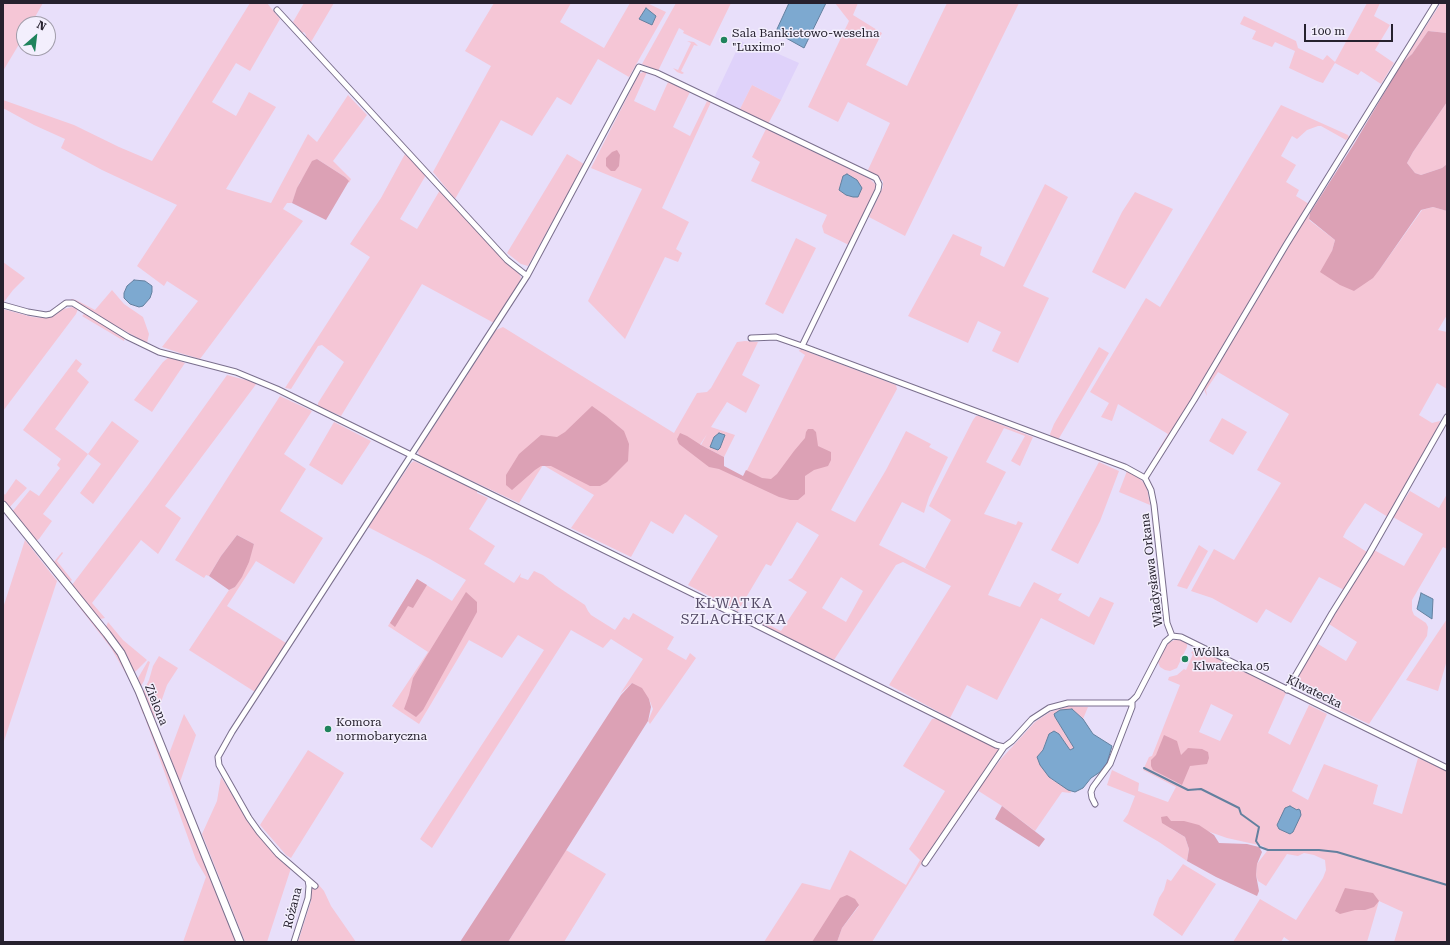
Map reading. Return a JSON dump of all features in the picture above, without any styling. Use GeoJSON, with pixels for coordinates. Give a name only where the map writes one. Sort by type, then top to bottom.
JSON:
{"type":"FeatureCollection","features":[{"type":"Feature","properties":{"kind":"street"},"geometry":{"type":"LineString","coordinates":[[751,338],[776,337],[802,346],[1125,467],[1145,478],[1196,397],[1286,245],[1436,3]]}},
{"type":"Feature","properties":{"kind":"street"},"geometry":{"type":"LineString","coordinates":[[276,10],[507,260],[527,276]]}},
{"type":"Feature","properties":{"kind":"street"},"geometry":{"type":"LineString","coordinates":[[315,886],[278,854],[256,828],[219,765],[218,757],[232,732],[527,276],[639,67],[657,73],[876,178],[879,184],[878,190],[802,346]]}},
{"type":"Feature","properties":{"kind":"street"},"geometry":{"type":"LineString","coordinates":[[3,305],[46,315],[51,314],[66,302],[73,303],[128,337],[159,352],[243,375],[277,389],[1004,747]]}},
{"type":"Feature","properties":{"kind":"street"},"geometry":{"type":"LineString","coordinates":[[1287,690],[1332,613],[1369,554],[1447,417]]}},
{"type":"Feature","properties":{"kind":"street","name":"Władysława Orkana"},"geometry":{"type":"LineString","coordinates":[[1095,804],[1091,792],[1110,764],[1132,707],[1132,701],[1137,696],[1165,642],[1172,636],[1167,623],[1154,505],[1151,490],[1145,478]]}},
{"type":"Feature","properties":{"kind":"street","name":"Zielona"},"geometry":{"type":"LineString","coordinates":[[3,505],[108,634],[124,659],[139,691],[240,942]]}},
{"type":"Feature","properties":{"kind":"street","name":"Klwatecka"},"geometry":{"type":"LineString","coordinates":[[1172,636],[1181,637],[1447,768]]}},
{"type":"Feature","properties":{"kind":"street"},"geometry":{"type":"LineString","coordinates":[[925,863],[1004,747],[1012,741],[1032,719],[1049,708],[1068,703],[1132,701]]}},
{"type":"Feature","properties":{"kind":"street","name":"Różana"},"geometry":{"type":"LineString","coordinates":[[294,942],[308,898],[308,880]]}},
{"type":"Feature","properties":{"kind":"shaded area"},"geometry":{"type":"Polygon","coordinates":[[[3,3],[43,3],[36,16],[16,16],[16,49],[3,71],[3,3]]]}},
{"type":"Feature","properties":{"kind":"shaded area"},"geometry":{"type":"Polygon","coordinates":[[[250,3],[267,3],[280,19],[250,71],[236,63],[212,102],[236,116],[249,92],[276,107],[226,189],[271,203],[308,134],[317,142],[348,95],[367,115],[333,161],[351,179],[349,183],[345,177],[317,159],[300,182],[292,203],[287,203],[283,209],[303,221],[200,359],[162,347],[198,301],[167,281],[164,286],[137,266],[177,205],[102,170],[61,148],[65,139],[34,125],[3,108],[3,100],[74,125],[152,161],[250,3]]]}},
{"type":"Feature","properties":{"kind":"shaded area"},"geometry":{"type":"Polygon","coordinates":[[[304,3],[334,3],[311,42],[306,37],[304,32],[302,33],[293,22],[304,3]]]}},
{"type":"Feature","properties":{"kind":"shaded area"},"geometry":{"type":"Polygon","coordinates":[[[494,3],[571,3],[560,22],[604,48],[630,3],[647,3],[666,12],[629,77],[598,59],[571,105],[557,97],[532,136],[501,120],[455,199],[433,172],[491,66],[465,51],[494,3]]]}},
{"type":"Feature","properties":{"kind":"shaded area"},"geometry":{"type":"Polygon","coordinates":[[[676,3],[731,3],[710,46],[683,33],[684,31],[679,28],[658,71],[642,64],[676,3]]]}},
{"type":"Feature","properties":{"kind":"shaded area"},"geometry":{"type":"Polygon","coordinates":[[[835,3],[858,3],[853,15],[882,33],[866,65],[907,86],[947,3],[1019,3],[905,236],[869,217],[883,187],[883,181],[867,172],[890,123],[848,102],[838,122],[808,107],[849,21],[835,3]]]}},
{"type":"Feature","properties":{"kind":"shaded area"},"geometry":{"type":"Polygon","coordinates":[[[1367,3],[1380,3],[1374,16],[1390,25],[1375,50],[1394,63],[1381,84],[1361,71],[1358,75],[1335,63],[1323,83],[1317,81],[1289,68],[1295,51],[1275,42],[1272,47],[1252,39],[1256,31],[1240,24],[1244,16],[1296,41],[1298,48],[1323,60],[1327,55],[1335,62],[1367,3]]]}},
{"type":"Feature","properties":{"kind":"shaded area"},"geometry":{"type":"Polygon","coordinates":[[[1441,3],[1447,3],[1447,33],[1428,31],[1412,54],[1402,63],[1441,3]]]}},
{"type":"Feature","properties":{"kind":"shaded area"},"geometry":{"type":"Polygon","coordinates":[[[1428,31],[1447,33],[1447,102],[1407,163],[1415,173],[1421,175],[1442,168],[1447,164],[1447,211],[1433,207],[1421,210],[1373,278],[1354,291],[1340,285],[1320,272],[1332,251],[1335,240],[1309,219],[1310,213],[1354,144],[1402,63],[1412,54],[1428,31]]]}},
{"type":"Feature","properties":{"kind":"shaded area"},"geometry":{"type":"Polygon","coordinates":[[[687,41],[694,42],[698,46],[694,45],[681,71],[684,73],[682,74],[673,68],[678,70],[691,43],[687,41]]]}},
{"type":"Feature","properties":{"kind":"shaded area"},"geometry":{"type":"Polygon","coordinates":[[[741,41],[756,48],[765,48],[799,63],[781,100],[752,85],[739,111],[714,98],[741,41]]]}},
{"type":"Feature","properties":{"kind":"shaded area"},"geometry":{"type":"Polygon","coordinates":[[[647,72],[634,101],[655,111],[668,82],[690,92],[673,127],[690,136],[707,101],[711,102],[662,208],[689,222],[676,249],[682,253],[678,262],[665,257],[625,339],[588,301],[642,189],[591,168],[639,74],[647,72]]]}},
{"type":"Feature","properties":{"kind":"shaded area"},"geometry":{"type":"Polygon","coordinates":[[[752,85],[781,100],[768,124],[739,111],[752,85]]]}},
{"type":"Feature","properties":{"kind":"shaded area"},"geometry":{"type":"Polygon","coordinates":[[[1447,102],[1447,164],[1442,168],[1421,175],[1415,173],[1407,163],[1447,102]]]}},
{"type":"Feature","properties":{"kind":"shaded area"},"geometry":{"type":"Polygon","coordinates":[[[1281,105],[1348,135],[1349,137],[1346,140],[1321,126],[1307,130],[1297,139],[1292,136],[1281,156],[1296,165],[1286,182],[1299,190],[1296,196],[1309,204],[1168,439],[1155,455],[1168,434],[1118,404],[1112,421],[1101,417],[1109,403],[1090,392],[1146,298],[1160,307],[1281,105]]]}},
{"type":"Feature","properties":{"kind":"shaded area"},"geometry":{"type":"Polygon","coordinates":[[[766,129],[870,179],[876,185],[876,189],[849,245],[824,233],[822,226],[827,215],[751,181],[760,162],[752,157],[766,129]]]}},
{"type":"Feature","properties":{"kind":"shaded area"},"geometry":{"type":"Polygon","coordinates":[[[617,150],[620,155],[619,166],[615,171],[611,171],[606,166],[606,158],[612,152],[617,150]]]}},
{"type":"Feature","properties":{"kind":"shaded area"},"geometry":{"type":"Polygon","coordinates":[[[405,154],[426,175],[400,219],[417,229],[440,190],[519,273],[521,278],[520,282],[494,323],[422,284],[341,416],[318,406],[318,403],[344,362],[322,345],[318,346],[291,389],[285,388],[370,257],[350,244],[381,198],[405,154]]]}},
{"type":"Feature","properties":{"kind":"shaded area"},"geometry":{"type":"Polygon","coordinates":[[[567,154],[584,164],[528,266],[521,264],[507,253],[567,154]]]}},
{"type":"Feature","properties":{"kind":"shaded area"},"geometry":{"type":"Polygon","coordinates":[[[317,159],[349,181],[326,220],[292,203],[297,188],[312,161],[317,159]]]}},
{"type":"Feature","properties":{"kind":"shaded area"},"geometry":{"type":"Polygon","coordinates":[[[1045,184],[1068,197],[1023,286],[1049,298],[1018,363],[992,351],[1001,332],[978,321],[968,343],[908,316],[953,234],[982,247],[980,255],[1004,267],[1045,184]]]}},
{"type":"Feature","properties":{"kind":"shaded area"},"geometry":{"type":"Polygon","coordinates":[[[1135,192],[1173,209],[1125,289],[1092,272],[1122,212],[1135,192]]]}},
{"type":"Feature","properties":{"kind":"shaded area"},"geometry":{"type":"Polygon","coordinates":[[[1433,207],[1447,211],[1447,315],[1438,330],[1447,332],[1447,389],[1437,383],[1419,415],[1432,423],[1440,421],[1439,427],[1388,517],[1365,503],[1346,531],[1343,537],[1367,552],[1344,590],[1319,577],[1291,623],[1266,609],[1257,623],[1212,598],[1191,591],[1214,549],[1234,560],[1281,483],[1257,470],[1289,414],[1218,372],[1206,390],[1207,396],[1204,388],[1295,233],[1310,213],[1309,220],[1335,240],[1332,251],[1354,291],[1380,269],[1422,210],[1433,207]]]}},
{"type":"Feature","properties":{"kind":"shaded area"},"geometry":{"type":"Polygon","coordinates":[[[796,238],[816,248],[783,314],[765,304],[796,238]]]}},
{"type":"Feature","properties":{"kind":"shaded area"},"geometry":{"type":"Polygon","coordinates":[[[3,262],[25,278],[4,302],[3,262]]]}},
{"type":"Feature","properties":{"kind":"shaded area"},"geometry":{"type":"Polygon","coordinates":[[[112,290],[124,304],[143,317],[149,334],[147,343],[71,301],[71,299],[76,300],[95,310],[112,290]]]}},
{"type":"Feature","properties":{"kind":"shaded area"},"geometry":{"type":"Polygon","coordinates":[[[72,307],[78,309],[76,314],[3,411],[3,309],[32,317],[44,318],[51,317],[64,309],[72,307]]]}},
{"type":"Feature","properties":{"kind":"shaded area"},"geometry":{"type":"Polygon","coordinates":[[[85,313],[125,337],[124,341],[82,316],[85,313]]]}},
{"type":"Feature","properties":{"kind":"shaded area"},"geometry":{"type":"Polygon","coordinates":[[[503,327],[674,433],[697,393],[707,392],[711,388],[737,342],[758,342],[742,375],[760,385],[746,413],[727,402],[711,427],[735,435],[724,457],[701,445],[707,434],[696,451],[719,468],[742,480],[805,355],[799,351],[800,349],[896,385],[897,389],[831,510],[855,522],[886,470],[906,431],[931,444],[929,447],[948,457],[929,497],[924,513],[902,502],[879,545],[930,571],[925,568],[951,520],[929,506],[976,416],[1033,437],[1020,466],[1011,461],[1025,436],[1004,428],[986,462],[1006,472],[984,514],[1016,525],[1018,521],[1023,523],[988,595],[1020,607],[1034,582],[1058,594],[1062,593],[1058,600],[1089,617],[1100,597],[1114,603],[1094,645],[1041,618],[997,700],[967,685],[950,718],[889,685],[951,586],[903,562],[896,565],[834,660],[761,625],[763,622],[781,631],[807,592],[788,580],[792,578],[819,535],[797,522],[771,566],[766,564],[738,611],[688,585],[718,536],[685,514],[673,534],[651,521],[631,557],[571,528],[594,495],[543,465],[519,503],[419,456],[418,451],[496,330],[503,327]],[[841,577],[822,608],[846,622],[863,591],[841,577]]]}},
{"type":"Feature","properties":{"kind":"shaded area"},"geometry":{"type":"Polygon","coordinates":[[[1099,347],[1109,353],[1058,440],[1051,438],[1050,434],[1054,424],[1099,347]]]}},
{"type":"Feature","properties":{"kind":"shaded area"},"geometry":{"type":"Polygon","coordinates":[[[169,357],[185,363],[152,412],[134,400],[163,362],[169,357]]]}},
{"type":"Feature","properties":{"kind":"shaded area"},"geometry":{"type":"Polygon","coordinates":[[[76,359],[82,364],[77,371],[89,382],[55,429],[88,454],[43,514],[52,521],[36,541],[12,512],[30,490],[39,496],[60,468],[57,465],[61,459],[23,430],[76,359]]]}},
{"type":"Feature","properties":{"kind":"shaded area"},"geometry":{"type":"Polygon","coordinates":[[[227,375],[257,383],[165,506],[181,518],[158,554],[141,540],[92,603],[105,618],[100,619],[72,585],[148,485],[227,375]]]}},
{"type":"Feature","properties":{"kind":"shaded area"},"geometry":{"type":"Polygon","coordinates":[[[280,396],[312,411],[284,454],[306,469],[280,511],[323,538],[294,584],[256,561],[227,606],[286,643],[255,692],[189,650],[229,590],[235,587],[254,544],[237,535],[221,556],[209,576],[206,575],[204,578],[175,560],[280,396]]]}},
{"type":"Feature","properties":{"kind":"shaded area"},"geometry":{"type":"Polygon","coordinates":[[[592,406],[624,431],[629,444],[628,461],[607,482],[600,486],[590,486],[551,466],[541,466],[512,490],[506,485],[506,475],[519,454],[541,435],[557,437],[565,432],[592,406]]]}},
{"type":"Feature","properties":{"kind":"shaded area"},"geometry":{"type":"Polygon","coordinates":[[[1222,418],[1247,432],[1233,455],[1209,441],[1222,418]]]}},
{"type":"Feature","properties":{"kind":"shaded area"},"geometry":{"type":"Polygon","coordinates":[[[112,421],[139,441],[93,504],[80,493],[101,464],[88,454],[112,421]]]}},
{"type":"Feature","properties":{"kind":"shaded area"},"geometry":{"type":"Polygon","coordinates":[[[334,422],[371,441],[342,485],[309,465],[334,422]]]}},
{"type":"Feature","properties":{"kind":"shaded area"},"geometry":{"type":"Polygon","coordinates":[[[808,429],[813,429],[816,432],[818,446],[831,452],[831,460],[828,466],[814,470],[805,476],[805,494],[798,500],[790,500],[779,497],[719,469],[709,467],[679,444],[677,439],[680,433],[687,436],[724,457],[724,466],[743,476],[746,470],[762,478],[771,479],[777,474],[805,438],[808,429]]]}},
{"type":"Feature","properties":{"kind":"shaded area"},"geometry":{"type":"Polygon","coordinates":[[[414,461],[477,491],[477,493],[488,498],[469,529],[495,546],[484,564],[514,583],[521,573],[520,577],[528,580],[534,571],[543,575],[585,605],[591,615],[615,630],[624,617],[629,620],[633,613],[674,637],[667,649],[686,660],[690,653],[696,658],[650,724],[648,721],[653,709],[649,699],[632,683],[620,694],[643,659],[611,639],[603,648],[571,630],[432,848],[420,839],[544,650],[518,635],[502,658],[469,640],[419,724],[392,706],[428,652],[388,626],[417,579],[452,601],[466,580],[430,559],[368,527],[411,463],[414,461]]]}},
{"type":"Feature","properties":{"kind":"shaded area"},"geometry":{"type":"Polygon","coordinates":[[[1099,462],[1119,471],[1100,521],[1078,564],[1051,550],[1099,462]]]}},
{"type":"Feature","properties":{"kind":"shaded area"},"geometry":{"type":"Polygon","coordinates":[[[1127,471],[1138,477],[1146,485],[1150,505],[1119,492],[1127,471]]]}},
{"type":"Feature","properties":{"kind":"shaded area"},"geometry":{"type":"Polygon","coordinates":[[[16,479],[27,488],[9,508],[3,500],[3,492],[5,495],[16,479]]]}},
{"type":"Feature","properties":{"kind":"shaded area"},"geometry":{"type":"Polygon","coordinates":[[[1410,491],[1439,508],[1447,494],[1447,549],[1443,547],[1412,600],[1412,610],[1414,615],[1426,623],[1428,627],[1427,636],[1369,724],[1300,689],[1295,679],[1318,644],[1346,661],[1357,642],[1329,624],[1374,550],[1404,566],[1423,534],[1393,517],[1410,491]]]}},
{"type":"Feature","properties":{"kind":"shaded area"},"geometry":{"type":"Polygon","coordinates":[[[237,535],[254,544],[249,562],[242,577],[235,587],[229,590],[209,576],[221,556],[237,535]]]}},
{"type":"Feature","properties":{"kind":"shaded area"},"geometry":{"type":"Polygon","coordinates":[[[25,540],[57,581],[3,744],[3,608],[25,540]]]}},
{"type":"Feature","properties":{"kind":"shaded area"},"geometry":{"type":"Polygon","coordinates":[[[1199,545],[1208,551],[1187,589],[1177,586],[1199,545]]]}},
{"type":"Feature","properties":{"kind":"shaded area"},"geometry":{"type":"Polygon","coordinates":[[[62,552],[63,553],[57,561],[72,580],[69,582],[53,563],[62,552]]]}},
{"type":"Feature","properties":{"kind":"shaded area"},"geometry":{"type":"Polygon","coordinates":[[[49,568],[118,653],[132,684],[111,648],[49,568]]]}},
{"type":"Feature","properties":{"kind":"shaded area"},"geometry":{"type":"Polygon","coordinates":[[[417,579],[427,585],[413,608],[408,606],[395,627],[390,623],[417,579]]]}},
{"type":"Feature","properties":{"kind":"shaded area"},"geometry":{"type":"Polygon","coordinates":[[[466,592],[477,602],[477,612],[423,710],[416,717],[404,709],[413,678],[466,592]]]}},
{"type":"Feature","properties":{"kind":"shaded area"},"geometry":{"type":"Polygon","coordinates":[[[1447,619],[1447,660],[1438,691],[1406,680],[1447,619]]]}},
{"type":"Feature","properties":{"kind":"shaded area"},"geometry":{"type":"Polygon","coordinates":[[[108,622],[123,640],[147,660],[135,672],[117,641],[106,627],[108,622]]]}},
{"type":"Feature","properties":{"kind":"shaded area"},"geometry":{"type":"Polygon","coordinates":[[[1177,639],[1187,643],[1187,647],[1177,668],[1170,671],[1165,670],[1160,667],[1158,662],[1167,645],[1177,639]]]}},
{"type":"Feature","properties":{"kind":"shaded area"},"geometry":{"type":"Polygon","coordinates":[[[1195,648],[1201,650],[1286,693],[1268,733],[1290,745],[1309,705],[1327,714],[1292,791],[1308,800],[1324,764],[1378,785],[1373,804],[1402,814],[1418,758],[1447,771],[1447,942],[1394,942],[1403,912],[1379,901],[1367,942],[1291,942],[1284,937],[1281,942],[1233,942],[1260,899],[1296,920],[1323,878],[1326,870],[1325,860],[1314,855],[1304,853],[1298,856],[1287,854],[1266,886],[1258,881],[1256,875],[1257,864],[1267,851],[1263,846],[1227,838],[1187,824],[1170,828],[1185,837],[1189,849],[1187,861],[1159,842],[1123,821],[1128,814],[1135,796],[1107,785],[1112,770],[1139,783],[1138,791],[1168,802],[1176,787],[1143,770],[1149,757],[1152,756],[1180,685],[1168,680],[1169,677],[1177,675],[1184,669],[1186,670],[1193,654],[1191,653],[1195,648]],[[1211,704],[1199,732],[1220,741],[1233,715],[1211,704]]]}},
{"type":"Feature","properties":{"kind":"shaded area"},"geometry":{"type":"Polygon","coordinates":[[[159,656],[178,668],[167,685],[155,719],[143,692],[149,680],[153,666],[159,656]]]}},
{"type":"Feature","properties":{"kind":"shaded area"},"geometry":{"type":"Polygon","coordinates":[[[148,661],[150,662],[141,686],[138,678],[148,661]]]}},
{"type":"Feature","properties":{"kind":"shaded area"},"geometry":{"type":"Polygon","coordinates":[[[632,683],[642,688],[649,699],[651,707],[648,721],[508,942],[460,942],[621,695],[632,683]]]}},
{"type":"Feature","properties":{"kind":"shaded area"},"geometry":{"type":"Polygon","coordinates":[[[132,685],[145,713],[143,714],[132,685]]]}},
{"type":"Feature","properties":{"kind":"shaded area"},"geometry":{"type":"Polygon","coordinates":[[[1070,706],[1088,707],[1083,719],[1072,709],[1055,717],[1074,748],[1070,750],[1059,734],[1045,743],[1043,750],[1039,755],[1052,780],[1070,789],[1071,793],[1062,792],[1035,831],[1002,806],[977,790],[1001,759],[1035,722],[1050,712],[1070,706]]]}},
{"type":"Feature","properties":{"kind":"shaded area"},"geometry":{"type":"Polygon","coordinates":[[[184,714],[196,735],[180,782],[169,754],[184,714]]]}},
{"type":"Feature","properties":{"kind":"shaded area"},"geometry":{"type":"Polygon","coordinates":[[[145,718],[147,718],[237,942],[183,942],[206,877],[196,860],[145,718]]]}},
{"type":"Feature","properties":{"kind":"shaded area"},"geometry":{"type":"Polygon","coordinates":[[[936,718],[1000,749],[923,861],[872,942],[837,942],[842,928],[859,906],[812,942],[764,942],[802,883],[830,890],[850,850],[906,885],[920,860],[909,849],[945,791],[903,766],[932,719],[936,718]]]}},
{"type":"Feature","properties":{"kind":"shaded area"},"geometry":{"type":"Polygon","coordinates":[[[1164,735],[1177,741],[1181,755],[1188,748],[1202,749],[1208,752],[1209,758],[1207,764],[1190,766],[1182,785],[1153,770],[1151,766],[1151,760],[1156,755],[1164,735]]]}},
{"type":"Feature","properties":{"kind":"shaded area"},"geometry":{"type":"Polygon","coordinates":[[[308,750],[344,773],[291,858],[286,855],[260,825],[308,750]]]}},
{"type":"Feature","properties":{"kind":"shaded area"},"geometry":{"type":"Polygon","coordinates":[[[221,777],[256,832],[273,853],[291,868],[267,942],[245,942],[202,834],[217,801],[221,777]]]}},
{"type":"Feature","properties":{"kind":"shaded area"},"geometry":{"type":"Polygon","coordinates":[[[1002,806],[1045,839],[1039,847],[995,819],[1002,806]]]}},
{"type":"Feature","properties":{"kind":"shaded area"},"geometry":{"type":"Polygon","coordinates":[[[1167,816],[1171,821],[1184,821],[1199,825],[1214,835],[1219,843],[1247,844],[1259,847],[1262,852],[1257,864],[1256,875],[1259,891],[1257,896],[1216,877],[1187,861],[1189,849],[1185,837],[1162,823],[1161,817],[1167,816]]]}},
{"type":"Feature","properties":{"kind":"shaded area"},"geometry":{"type":"Polygon","coordinates":[[[566,850],[606,874],[564,942],[508,942],[566,850]]]}},
{"type":"Feature","properties":{"kind":"shaded area"},"geometry":{"type":"Polygon","coordinates":[[[1183,864],[1216,884],[1182,936],[1153,915],[1167,879],[1171,881],[1183,864]]]}},
{"type":"Feature","properties":{"kind":"shaded area"},"geometry":{"type":"Polygon","coordinates":[[[308,876],[324,891],[331,906],[356,942],[298,942],[311,901],[311,889],[308,876]]]}},
{"type":"Feature","properties":{"kind":"shaded area"},"geometry":{"type":"Polygon","coordinates":[[[1345,888],[1373,893],[1379,901],[1374,907],[1365,910],[1355,910],[1340,914],[1335,911],[1345,888]]]}},
{"type":"Feature","properties":{"kind":"shaded area"},"geometry":{"type":"Polygon","coordinates":[[[847,895],[855,899],[859,905],[842,928],[837,942],[812,942],[840,898],[847,895]]]}},
{"type":"Feature","properties":{"kind":"water"},"geometry":{"type":"Polygon","coordinates":[[[789,3],[826,3],[804,48],[777,33],[777,29],[789,3]]]}},
{"type":"Feature","properties":{"kind":"water"},"geometry":{"type":"Polygon","coordinates":[[[646,8],[656,16],[652,25],[639,19],[646,8]]]}},
{"type":"Feature","properties":{"kind":"water"},"geometry":{"type":"Polygon","coordinates":[[[847,174],[857,180],[862,188],[858,197],[846,195],[839,190],[843,176],[847,174]]]}},
{"type":"Feature","properties":{"kind":"water"},"geometry":{"type":"Polygon","coordinates":[[[134,280],[145,281],[152,286],[150,298],[143,306],[139,307],[130,304],[124,298],[124,293],[127,286],[134,280]]]}},
{"type":"Feature","properties":{"kind":"water"},"geometry":{"type":"Polygon","coordinates":[[[719,433],[725,435],[718,450],[710,447],[714,437],[719,433]]]}},
{"type":"Feature","properties":{"kind":"water"},"geometry":{"type":"Polygon","coordinates":[[[1421,593],[1433,599],[1432,619],[1417,609],[1421,593]]]}},
{"type":"Feature","properties":{"kind":"water"},"geometry":{"type":"Polygon","coordinates":[[[1072,709],[1083,719],[1093,734],[1112,746],[1107,763],[1100,772],[1091,778],[1083,788],[1075,792],[1068,790],[1049,777],[1040,765],[1037,757],[1043,750],[1049,734],[1054,731],[1059,734],[1070,750],[1074,748],[1054,714],[1060,710],[1072,709]]]}},
{"type":"Feature","properties":{"kind":"water"},"geometry":{"type":"Polygon","coordinates":[[[1290,806],[1300,810],[1301,815],[1293,832],[1290,834],[1279,829],[1277,825],[1285,808],[1290,806]]]}},
{"type":"Feature","properties":{"kind":"waterway"},"geometry":{"type":"LineString","coordinates":[[1144,768],[1188,790],[1201,789],[1239,808],[1241,814],[1259,827],[1256,841],[1260,847],[1268,850],[1319,850],[1337,852],[1447,885]]}},
{"type":"Feature","properties":{"kind":"place","name":"Sala Bankietowo-weselna \"Luximo\""},"geometry":{"type":"Point","coordinates":[724,40]}},
{"type":"Feature","properties":{"kind":"place","name":"Wólka Klwatecka 05"},"geometry":{"type":"Point","coordinates":[1185,659]}},
{"type":"Feature","properties":{"kind":"place","name":"Komora normobaryczna"},"geometry":{"type":"Point","coordinates":[328,729]}},
{"type":"Feature","properties":{"kind":"district","name":"KLWATKA SZLACHECKA"},"geometry":{"type":"Point","coordinates":[734,612]}}]}
